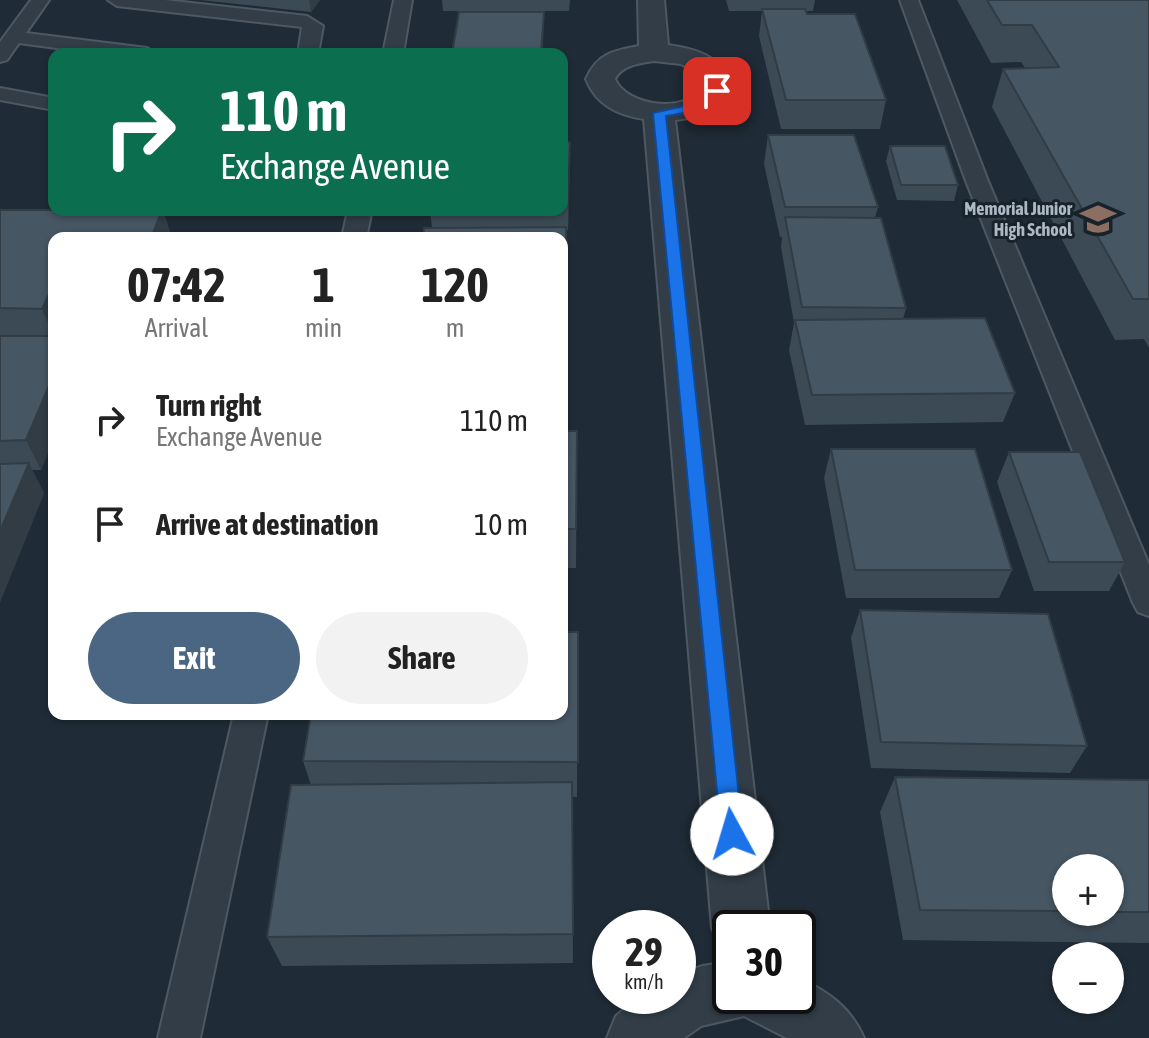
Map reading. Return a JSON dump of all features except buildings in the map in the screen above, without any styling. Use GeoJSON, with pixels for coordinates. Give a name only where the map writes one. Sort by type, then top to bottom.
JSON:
{"type":"FeatureCollection","features":[{"type":"Feature","properties":{"kind":"street"},"geometry":{"type":"LineString","coordinates":[[651,0],[654,52]]}},
{"type":"Feature","properties":{"kind":"street"},"geometry":{"type":"LineString","coordinates":[[654,52],[673,53],[704,64],[719,82],[710,100],[697,107],[659,113],[621,105],[607,97],[600,87],[600,76],[606,67],[618,59],[654,52]]}},
{"type":"Feature","properties":{"kind":"street"},"geometry":{"type":"LineString","coordinates":[[659,113],[739,910]]}},
{"type":"Feature","properties":{"kind":"street"},"geometry":{"type":"LineString","coordinates":[[638,1038],[668,1010],[712,993]]}},
{"type":"Feature","properties":{"kind":"street"},"geometry":{"type":"LineString","coordinates":[[805,1014],[833,1038]]}},
{"type":"Feature","properties":{"kind":"lane"},"geometry":{"type":"LineString","coordinates":[[0,56],[40,0]]}},
{"type":"Feature","properties":{"kind":"lane"},"geometry":{"type":"LineString","coordinates":[[117,0],[307,22],[314,26],[315,32],[310,48]]}},
{"type":"Feature","properties":{"kind":"lane"},"geometry":{"type":"LineString","coordinates":[[394,48],[403,0]]}},
{"type":"Feature","properties":{"kind":"lane"},"geometry":{"type":"LineString","coordinates":[[909,0],[977,181],[1149,603]]}},
{"type":"Feature","properties":{"kind":"lane"},"geometry":{"type":"LineString","coordinates":[[14,37],[100,48]]}},
{"type":"Feature","properties":{"kind":"lane"},"geometry":{"type":"LineString","coordinates":[[0,94],[48,103]]}},
{"type":"Feature","properties":{"kind":"lane"},"geometry":{"type":"LineString","coordinates":[[179,1038],[250,720]]}},
{"type":"Feature","properties":{"kind":"place","name":"Memorial Junior High School"},"geometry":{"type":"Point","coordinates":[1098,219]}},
{"type":"Feature","properties":{"kind":"route"},"geometry":{"type":"LineString","coordinates":[[717,91],[710,100],[697,107],[659,113],[732,834]]}}]}
